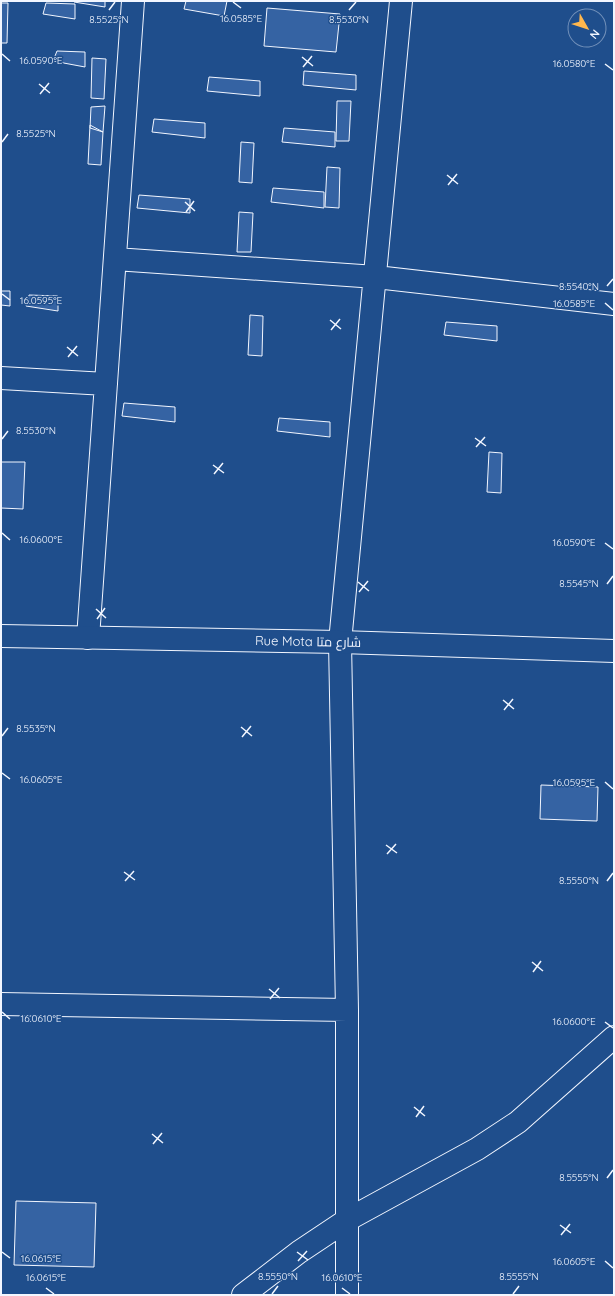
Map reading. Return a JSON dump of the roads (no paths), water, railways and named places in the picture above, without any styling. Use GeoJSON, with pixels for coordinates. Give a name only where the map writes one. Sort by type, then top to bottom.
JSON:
{"type":"FeatureCollection","features":[{"type":"Feature","properties":{"kind":"main road"},"geometry":{"type":"LineString","coordinates":[[88,638],[133,1]]}},
{"type":"Feature","properties":{"kind":"main road"},"geometry":{"type":"LineString","coordinates":[[347,1295],[347,1010],[340,642],[376,277],[401,1]]}},
{"type":"Feature","properties":{"kind":"main road"},"geometry":{"type":"LineString","coordinates":[[115,259],[376,277],[614,304]]}},
{"type":"Feature","properties":{"kind":"main road"},"geometry":{"type":"LineString","coordinates":[[1,378],[106,384]]}},
{"type":"Feature","properties":{"kind":"main road","name":"Rue Mota شارع متا"},"geometry":{"type":"LineString","coordinates":[[1,636],[340,642],[614,651]]}},
{"type":"Feature","properties":{"kind":"main road"},"geometry":{"type":"LineString","coordinates":[[1,1004],[347,1010]]}},
{"type":"Feature","properties":{"kind":"main road"},"geometry":{"type":"LineString","coordinates":[[243,1295],[299,1252],[347,1220],[477,1149],[518,1122],[614,1037]]}}]}
